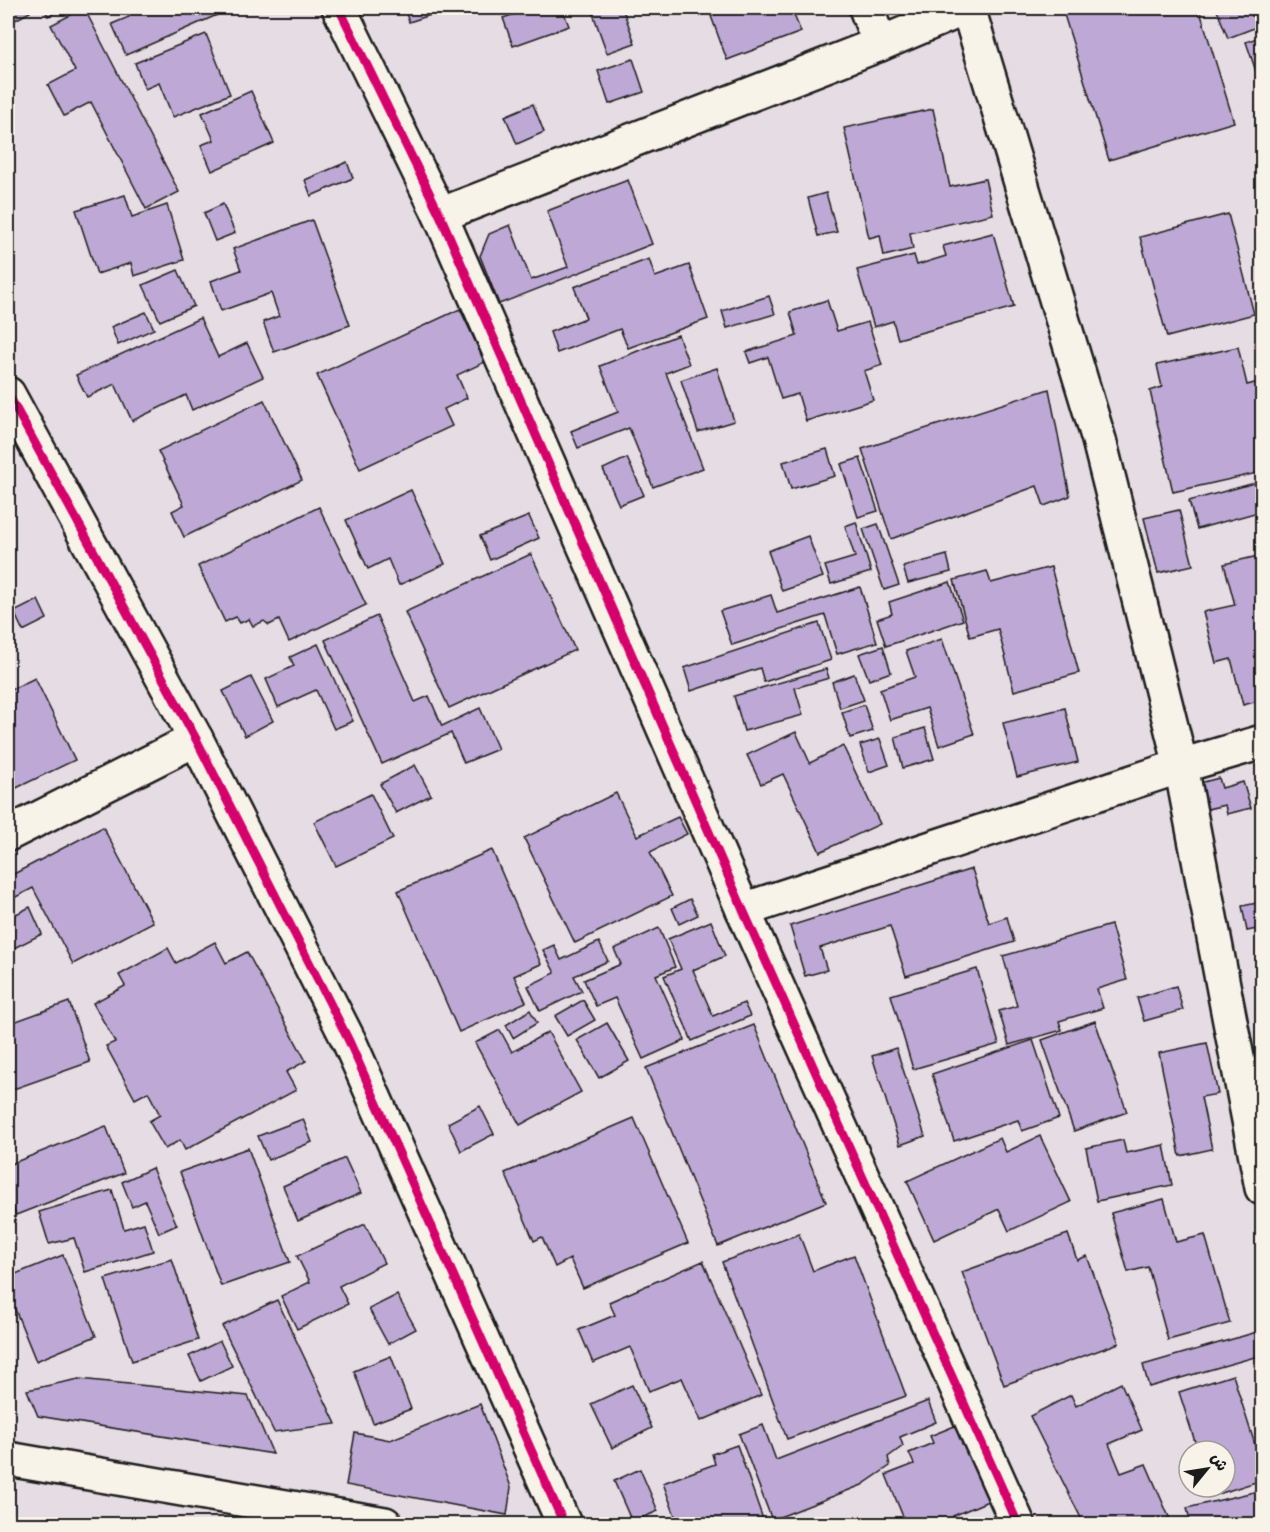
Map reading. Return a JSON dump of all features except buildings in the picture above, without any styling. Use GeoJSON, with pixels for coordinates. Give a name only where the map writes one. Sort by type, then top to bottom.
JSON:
{"type":"FeatureCollection","features":[{"type":"Feature","properties":{"kind":"street"},"geometry":{"type":"LineString","coordinates":[[339,8],[440,215],[743,910],[1018,1524]]}},
{"type":"Feature","properties":{"kind":"street"},"geometry":{"type":"LineString","coordinates":[[866,8],[880,44]]}},
{"type":"Feature","properties":{"kind":"street"},"geometry":{"type":"LineString","coordinates":[[440,215],[967,8],[1100,440],[1181,766],[1263,1188]]}},
{"type":"Feature","properties":{"kind":"street"},"geometry":{"type":"LineString","coordinates":[[8,394],[195,739],[349,1041],[564,1524]]}},
{"type":"Feature","properties":{"kind":"street"},"geometry":{"type":"LineString","coordinates":[[8,834],[195,739]]}},
{"type":"Feature","properties":{"kind":"street"},"geometry":{"type":"LineString","coordinates":[[743,910],[1181,766],[1263,742]]}},
{"type":"Feature","properties":{"kind":"street"},"geometry":{"type":"LineString","coordinates":[[8,1459],[385,1524]]}},
{"type":"Feature","properties":{"kind":"cycle path"},"geometry":{"type":"LineString","coordinates":[[339,8],[440,215],[743,910],[1018,1524]]}},
{"type":"Feature","properties":{"kind":"cycle path"},"geometry":{"type":"LineString","coordinates":[[8,394],[196,739],[349,1041],[564,1524]]}}]}
